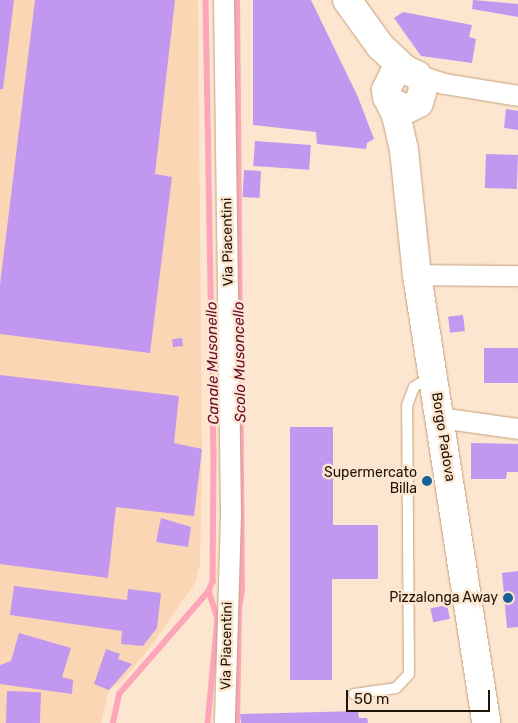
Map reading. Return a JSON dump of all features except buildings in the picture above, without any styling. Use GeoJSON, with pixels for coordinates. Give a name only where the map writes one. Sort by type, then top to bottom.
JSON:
{"type":"FeatureCollection","features":[{"type":"Feature","properties":{"kind":"main road","name":"Borgo Padova"},"geometry":{"type":"LineString","coordinates":[[350,5],[406,90],[404,150],[417,275],[486,723]]}},
{"type":"Feature","properties":{"kind":"street","name":"Via Piacentini"},"geometry":{"type":"LineString","coordinates":[[224,0],[231,516],[225,723]]}},
{"type":"Feature","properties":{"kind":"street"},"geometry":{"type":"LineString","coordinates":[[406,90],[437,90],[458,86],[518,96]]}},
{"type":"Feature","properties":{"kind":"street"},"geometry":{"type":"LineString","coordinates":[[417,275],[518,276]]}},
{"type":"Feature","properties":{"kind":"street"},"geometry":{"type":"LineString","coordinates":[[440,418],[518,429]]}},
{"type":"Feature","properties":{"kind":"lane"},"geometry":{"type":"LineString","coordinates":[[354,694],[396,688],[410,674],[407,406],[414,387],[434,376]]}},
{"type":"Feature","properties":{"kind":"shaded area"},"geometry":{"type":"Polygon","coordinates":[[[0,0],[198,0],[202,449],[200,564],[195,583],[149,649],[119,684],[109,690],[101,723],[0,723],[0,0]]]}},
{"type":"Feature","properties":{"kind":"waterway","name":"Canale Musonello"},"geometry":{"type":"LineString","coordinates":[[206,0],[214,450],[213,582],[209,591],[218,618],[208,723]]}},
{"type":"Feature","properties":{"kind":"waterway","name":"Scolo Musoncello"},"geometry":{"type":"LineString","coordinates":[[237,0],[242,591],[239,608],[237,723]]}},
{"type":"Feature","properties":{"kind":"waterway"},"geometry":{"type":"LineString","coordinates":[[113,723],[119,694],[209,591]]}},
{"type":"Feature","properties":{"kind":"place","name":"Supermercato Billa"},"geometry":{"type":"Point","coordinates":[427,481]}},
{"type":"Feature","properties":{"kind":"place","name":"Pizzalonga Away"},"geometry":{"type":"Point","coordinates":[508,598]}}]}
